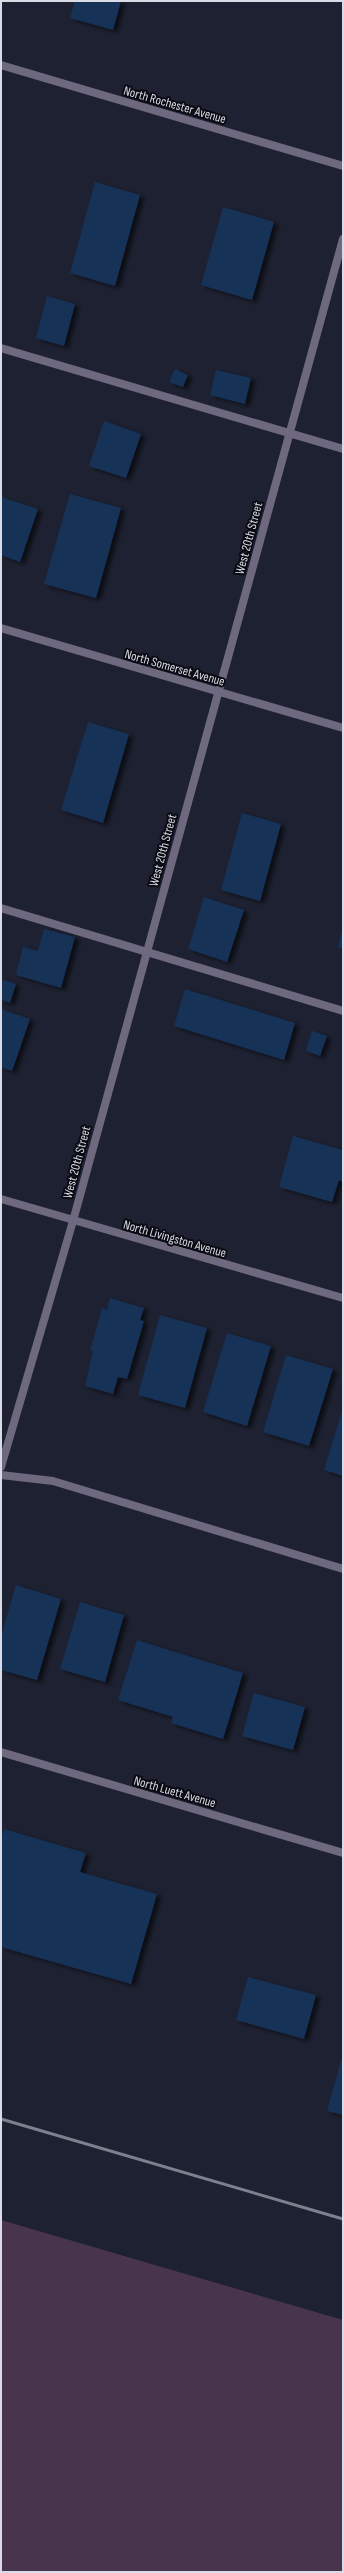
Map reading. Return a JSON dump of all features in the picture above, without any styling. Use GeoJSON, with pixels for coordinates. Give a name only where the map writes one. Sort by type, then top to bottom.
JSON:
{"type":"FeatureCollection","features":[{"type":"Feature","properties":{"kind":"street","name":"North Rochester Avenue"},"geometry":{"type":"LineString","coordinates":[[1,65],[343,166]]}},
{"type":"Feature","properties":{"kind":"street","name":"West 20th Street"},"geometry":{"type":"LineString","coordinates":[[1,1467],[73,1221],[343,239]]}},
{"type":"Feature","properties":{"kind":"street"},"geometry":{"type":"LineString","coordinates":[[1,348],[290,432],[343,449]]}},
{"type":"Feature","properties":{"kind":"street","name":"North Somerset Avenue"},"geometry":{"type":"LineString","coordinates":[[1,628],[343,728]]}},
{"type":"Feature","properties":{"kind":"street"},"geometry":{"type":"LineString","coordinates":[[1,908],[146,953],[343,1011]]}},
{"type":"Feature","properties":{"kind":"street","name":"North Livingston Avenue"},"geometry":{"type":"LineString","coordinates":[[1,1199],[343,1298]]}},
{"type":"Feature","properties":{"kind":"street"},"geometry":{"type":"LineString","coordinates":[[1,1475],[53,1482],[343,1569]]}},
{"type":"Feature","properties":{"kind":"street","name":"North Luett Avenue"},"geometry":{"type":"LineString","coordinates":[[1,1752],[343,1853]]}},
{"type":"Feature","properties":{"kind":"shaded area"},"geometry":{"type":"Polygon","coordinates":[[[1,2220],[343,2320],[343,2572],[1,2572],[1,2220]]]}},
{"type":"Feature","properties":{"kind":"building"},"geometry":{"type":"Polygon","coordinates":[[[75,1],[121,1],[113,30],[70,18],[75,1]]]}},
{"type":"Feature","properties":{"kind":"building"},"geometry":{"type":"Polygon","coordinates":[[[95,182],[140,195],[115,286],[70,273],[95,182]]]}},
{"type":"Feature","properties":{"kind":"building"},"geometry":{"type":"Polygon","coordinates":[[[223,207],[274,222],[252,300],[201,285],[223,207]]]}},
{"type":"Feature","properties":{"kind":"building"},"geometry":{"type":"Polygon","coordinates":[[[47,296],[75,304],[64,346],[36,338],[47,296]]]}},
{"type":"Feature","properties":{"kind":"building"},"geometry":{"type":"Polygon","coordinates":[[[175,369],[188,375],[183,387],[169,382],[175,369]]]}},
{"type":"Feature","properties":{"kind":"building"},"geometry":{"type":"Polygon","coordinates":[[[216,370],[251,378],[245,404],[210,395],[216,370]]]}},
{"type":"Feature","properties":{"kind":"building"},"geometry":{"type":"Polygon","coordinates":[[[104,421],[141,434],[126,478],[89,466],[104,421]]]}},
{"type":"Feature","properties":{"kind":"building"},"geometry":{"type":"Polygon","coordinates":[[[70,494],[121,508],[96,598],[44,584],[70,494]]]}},
{"type":"Feature","properties":{"kind":"building"},"geometry":{"type":"Polygon","coordinates":[[[1,497],[38,509],[20,562],[1,555],[1,497]]]}},
{"type":"Feature","properties":{"kind":"building"},"geometry":{"type":"Polygon","coordinates":[[[88,722],[129,734],[103,823],[61,810],[88,722]]]}},
{"type":"Feature","properties":{"kind":"building"},"geometry":{"type":"Polygon","coordinates":[[[242,813],[281,824],[260,901],[221,890],[242,813]]]}},
{"type":"Feature","properties":{"kind":"building"},"geometry":{"type":"Polygon","coordinates":[[[204,897],[244,910],[227,962],[188,949],[204,897]]]}},
{"type":"Feature","properties":{"kind":"building"},"geometry":{"type":"Polygon","coordinates":[[[44,929],[75,937],[61,988],[16,975],[23,947],[38,951],[44,929]]]}},
{"type":"Feature","properties":{"kind":"building"},"geometry":{"type":"Polygon","coordinates":[[[343,930],[343,949],[338,948],[343,930]]]}},
{"type":"Feature","properties":{"kind":"building"},"geometry":{"type":"Polygon","coordinates":[[[1,979],[16,984],[10,1003],[1,1000],[1,979]]]}},
{"type":"Feature","properties":{"kind":"building"},"geometry":{"type":"Polygon","coordinates":[[[185,989],[295,1023],[284,1060],[174,1026],[185,989]]]}},
{"type":"Feature","properties":{"kind":"building"},"geometry":{"type":"Polygon","coordinates":[[[1,1009],[30,1019],[12,1071],[1,1067],[1,1009]]]}},
{"type":"Feature","properties":{"kind":"building"},"geometry":{"type":"Polygon","coordinates":[[[312,1031],[327,1036],[320,1056],[306,1051],[312,1031]]]}},
{"type":"Feature","properties":{"kind":"building"},"geometry":{"type":"Polygon","coordinates":[[[293,1136],[343,1150],[343,1182],[339,1180],[332,1202],[279,1187],[293,1136]]]}},
{"type":"Feature","properties":{"kind":"building"},"geometry":{"type":"Polygon","coordinates":[[[110,1298],[144,1308],[140,1320],[144,1321],[127,1379],[118,1377],[113,1394],[85,1386],[93,1351],[90,1351],[102,1308],[107,1310],[110,1298]]]}},
{"type":"Feature","properties":{"kind":"building"},"geometry":{"type":"Polygon","coordinates":[[[160,1315],[207,1328],[185,1408],[138,1395],[160,1315]]]}},
{"type":"Feature","properties":{"kind":"building"},"geometry":{"type":"Polygon","coordinates":[[[227,1333],[271,1346],[247,1426],[203,1412],[227,1333]]]}},
{"type":"Feature","properties":{"kind":"building"},"geometry":{"type":"Polygon","coordinates":[[[286,1355],[333,1369],[309,1446],[263,1432],[286,1355]]]}},
{"type":"Feature","properties":{"kind":"building"},"geometry":{"type":"Polygon","coordinates":[[[343,1408],[343,1476],[324,1470],[343,1408]]]}},
{"type":"Feature","properties":{"kind":"building"},"geometry":{"type":"Polygon","coordinates":[[[16,1585],[61,1599],[37,1680],[1,1670],[1,1636],[16,1585]]]}},
{"type":"Feature","properties":{"kind":"building"},"geometry":{"type":"Polygon","coordinates":[[[80,1602],[124,1615],[105,1682],[60,1669],[80,1602]]]}},
{"type":"Feature","properties":{"kind":"building"},"geometry":{"type":"Polygon","coordinates":[[[137,1640],[243,1673],[223,1739],[171,1723],[173,1717],[118,1700],[137,1640]]]}},
{"type":"Feature","properties":{"kind":"building"},"geometry":{"type":"Polygon","coordinates":[[[254,1693],[305,1707],[293,1750],[242,1736],[254,1693]]]}},
{"type":"Feature","properties":{"kind":"building"},"geometry":{"type":"Polygon","coordinates":[[[4,1829],[86,1853],[80,1872],[157,1894],[131,1984],[1,1947],[1,1840],[4,1829]]]}},
{"type":"Feature","properties":{"kind":"building"},"geometry":{"type":"Polygon","coordinates":[[[248,1977],[316,1995],[304,2039],[236,2020],[248,1977]]]}},
{"type":"Feature","properties":{"kind":"building"},"geometry":{"type":"Polygon","coordinates":[[[343,2054],[343,2115],[327,2111],[343,2054]]]}},
{"type":"Feature","properties":{"kind":"railway"},"geometry":{"type":"LineString","coordinates":[[1,2119],[343,2219]]}}]}
